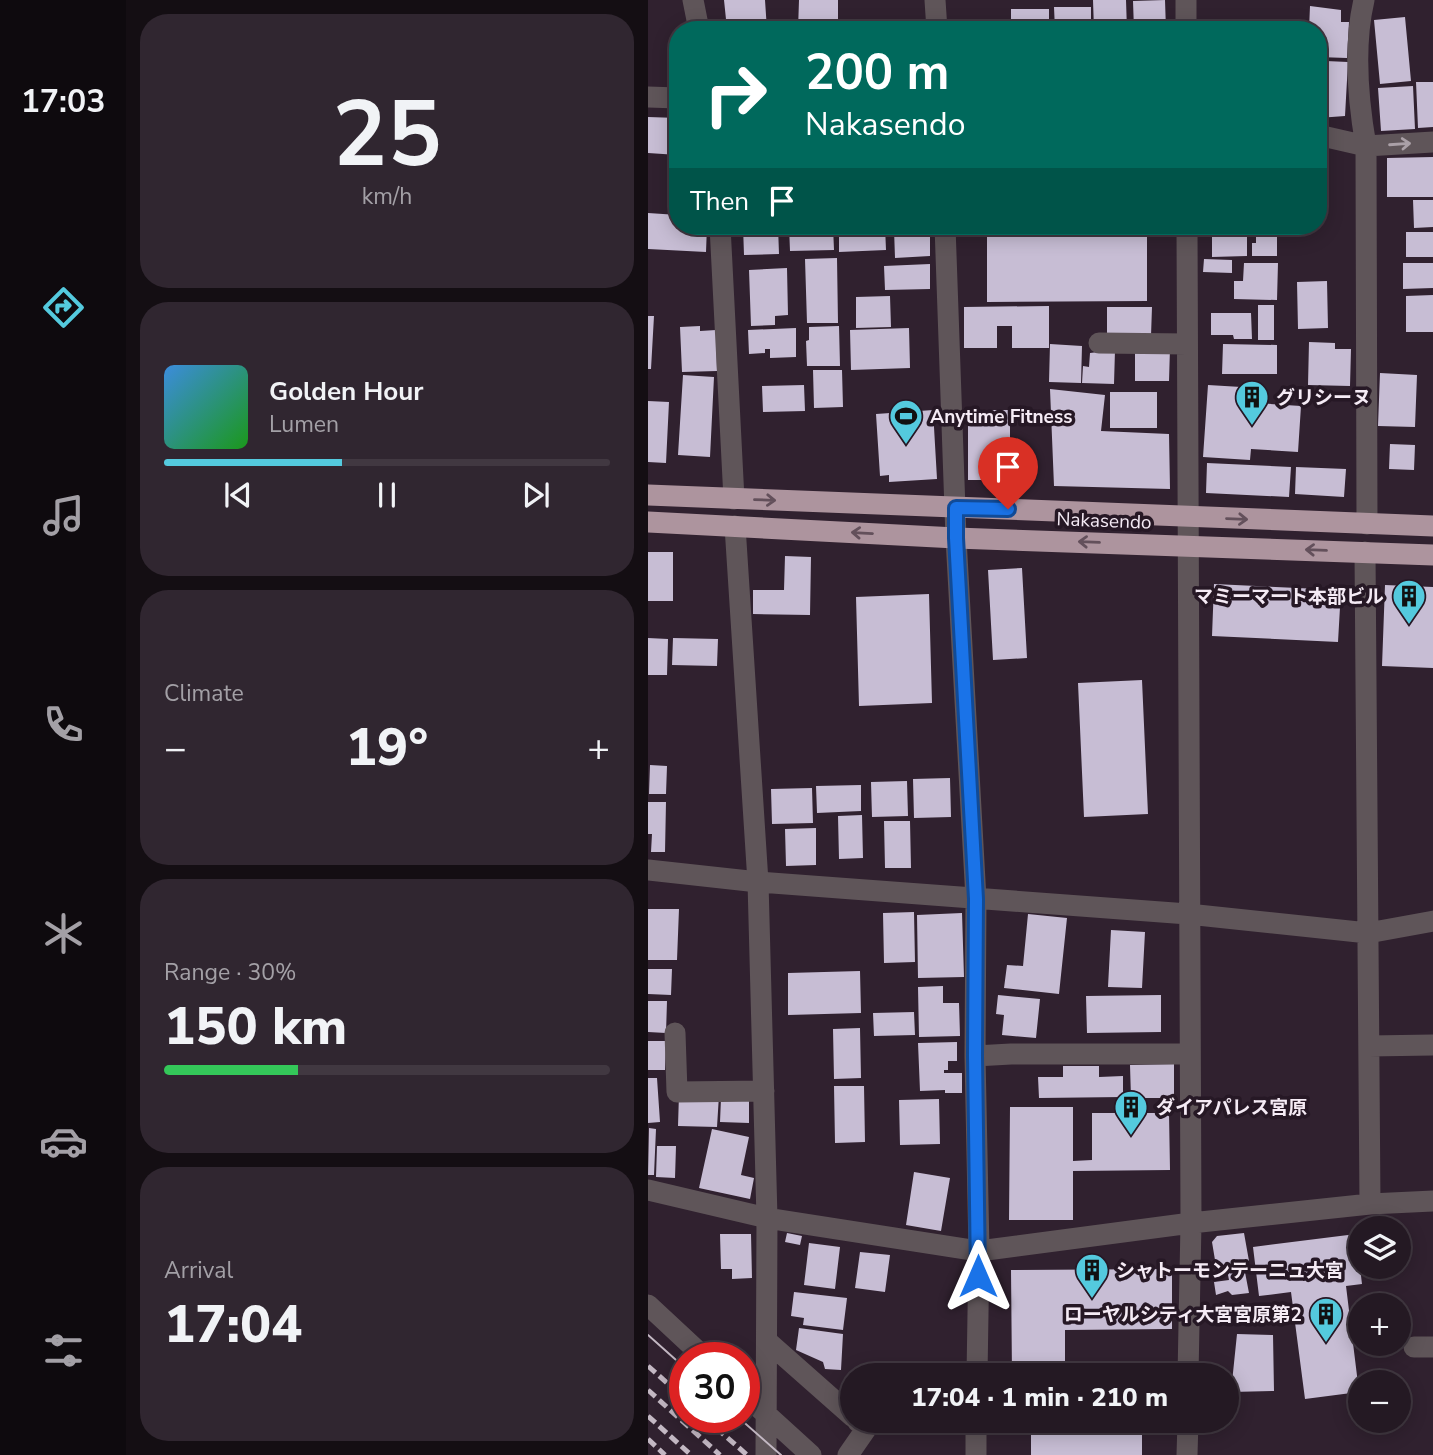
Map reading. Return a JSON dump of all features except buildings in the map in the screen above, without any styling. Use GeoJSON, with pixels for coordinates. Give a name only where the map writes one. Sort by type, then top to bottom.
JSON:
{"type":"FeatureCollection","features":[{"type":"Feature","properties":{"kind":"highway","name":"Nakasendo"},"geometry":{"type":"LineString","coordinates":[[648,495],[1434,526]]}},
{"type":"Feature","properties":{"kind":"highway","name":"Nakasendo"},"geometry":{"type":"LineString","coordinates":[[648,522],[956,538],[1434,555]]}},
{"type":"Feature","properties":{"kind":"street"},"geometry":{"type":"LineString","coordinates":[[693,0],[697,21]]}},
{"type":"Feature","properties":{"kind":"street"},"geometry":{"type":"LineString","coordinates":[[935,0],[936,21]]}},
{"type":"Feature","properties":{"kind":"street"},"geometry":{"type":"LineString","coordinates":[[1186,0],[1186,21]]}},
{"type":"Feature","properties":{"kind":"street"},"geometry":{"type":"LineString","coordinates":[[1364,0],[1358,60],[1360,109],[1366,146],[1367,524]]}},
{"type":"Feature","properties":{"kind":"street"},"geometry":{"type":"LineString","coordinates":[[648,97],[669,98]]}},
{"type":"Feature","properties":{"kind":"street"},"geometry":{"type":"LineString","coordinates":[[1327,137],[1366,146],[1434,142]]}},
{"type":"Feature","properties":{"kind":"street"},"geometry":{"type":"LineString","coordinates":[[720,235],[734,499]]}},
{"type":"Feature","properties":{"kind":"street"},"geometry":{"type":"LineString","coordinates":[[945,235],[956,538],[976,899],[977,1363]]}},
{"type":"Feature","properties":{"kind":"street"},"geometry":{"type":"LineString","coordinates":[[1187,235],[1190,1054],[1188,1363]]}},
{"type":"Feature","properties":{"kind":"street"},"geometry":{"type":"LineString","coordinates":[[1099,342],[1187,344]]}},
{"type":"Feature","properties":{"kind":"street"},"geometry":{"type":"LineString","coordinates":[[736,526],[758,882],[767,1218],[766,1455]]}},
{"type":"Feature","properties":{"kind":"street"},"geometry":{"type":"LineString","coordinates":[[1365,552],[1370,1204]]}},
{"type":"Feature","properties":{"kind":"street"},"geometry":{"type":"LineString","coordinates":[[648,870],[758,882],[1189,914],[1368,933],[1434,921]]}},
{"type":"Feature","properties":{"kind":"street"},"geometry":{"type":"LineString","coordinates":[[675,1033],[677,1092],[764,1091]]}},
{"type":"Feature","properties":{"kind":"street"},"geometry":{"type":"LineString","coordinates":[[1369,1046],[1434,1045]]}},
{"type":"Feature","properties":{"kind":"street"},"geometry":{"type":"LineString","coordinates":[[975,1056],[1190,1054]]}},
{"type":"Feature","properties":{"kind":"street"},"geometry":{"type":"LineString","coordinates":[[648,1190],[767,1218],[979,1251],[1190,1223],[1370,1204],[1434,1201]]}},
{"type":"Feature","properties":{"kind":"street"},"geometry":{"type":"LineString","coordinates":[[648,1305],[688,1342]]}},
{"type":"Feature","properties":{"kind":"street"},"geometry":{"type":"LineString","coordinates":[[767,1341],[840,1406]]}},
{"type":"Feature","properties":{"kind":"street"},"geometry":{"type":"LineString","coordinates":[[760,1409],[811,1455]]}},
{"type":"Feature","properties":{"kind":"street"},"geometry":{"type":"LineString","coordinates":[[848,1455],[863,1433]]}},
{"type":"Feature","properties":{"kind":"street"},"geometry":{"type":"LineString","coordinates":[[976,1433],[976,1455]]}},
{"type":"Feature","properties":{"kind":"street"},"geometry":{"type":"LineString","coordinates":[[1187,1455],[1188,1433]]}},
{"type":"Feature","properties":{"kind":"tram line"},"geometry":{"type":"LineString","coordinates":[[648,1335],[669,1354]]}},
{"type":"Feature","properties":{"kind":"tram line"},"geometry":{"type":"LineString","coordinates":[[756,1433],[781,1455]]}},
{"type":"Feature","properties":{"kind":"railway"},"geometry":{"type":"LineString","coordinates":[[648,1366],[669,1385]]}},
{"type":"Feature","properties":{"kind":"railway"},"geometry":{"type":"LineString","coordinates":[[648,1390],[720,1455]]}},
{"type":"Feature","properties":{"kind":"railway"},"geometry":{"type":"LineString","coordinates":[[648,1416],[691,1455]]}},
{"type":"Feature","properties":{"kind":"railway"},"geometry":{"type":"LineString","coordinates":[[722,1433],[747,1455]]}},
{"type":"Feature","properties":{"kind":"railway"},"geometry":{"type":"LineString","coordinates":[[648,1439],[665,1455]]}},
{"type":"Feature","properties":{"kind":"place","name":"グリシーヌ"},"geometry":{"type":"Point","coordinates":[1252,427]}},
{"type":"Feature","properties":{"kind":"place","name":"Anytime Fitness"},"geometry":{"type":"Point","coordinates":[906,446]}},
{"type":"Feature","properties":{"kind":"place","name":"マミーマート本部ビル"},"geometry":{"type":"Point","coordinates":[1409,626]}},
{"type":"Feature","properties":{"kind":"place","name":"ダイアパレス宮原"},"geometry":{"type":"Point","coordinates":[1131,1137]}},
{"type":"Feature","properties":{"kind":"place","name":"シャトーモンテーニュ大宮"},"geometry":{"type":"Point","coordinates":[1092,1300]}},
{"type":"Feature","properties":{"kind":"place","name":"ローヤルシティ大宮宮原第2"},"geometry":{"type":"Point","coordinates":[1326,1344]}},
{"type":"Feature","properties":{"kind":"route"},"geometry":{"type":"LineString","coordinates":[[978,1276],[976,899],[956,508],[1008,509]]}}]}
